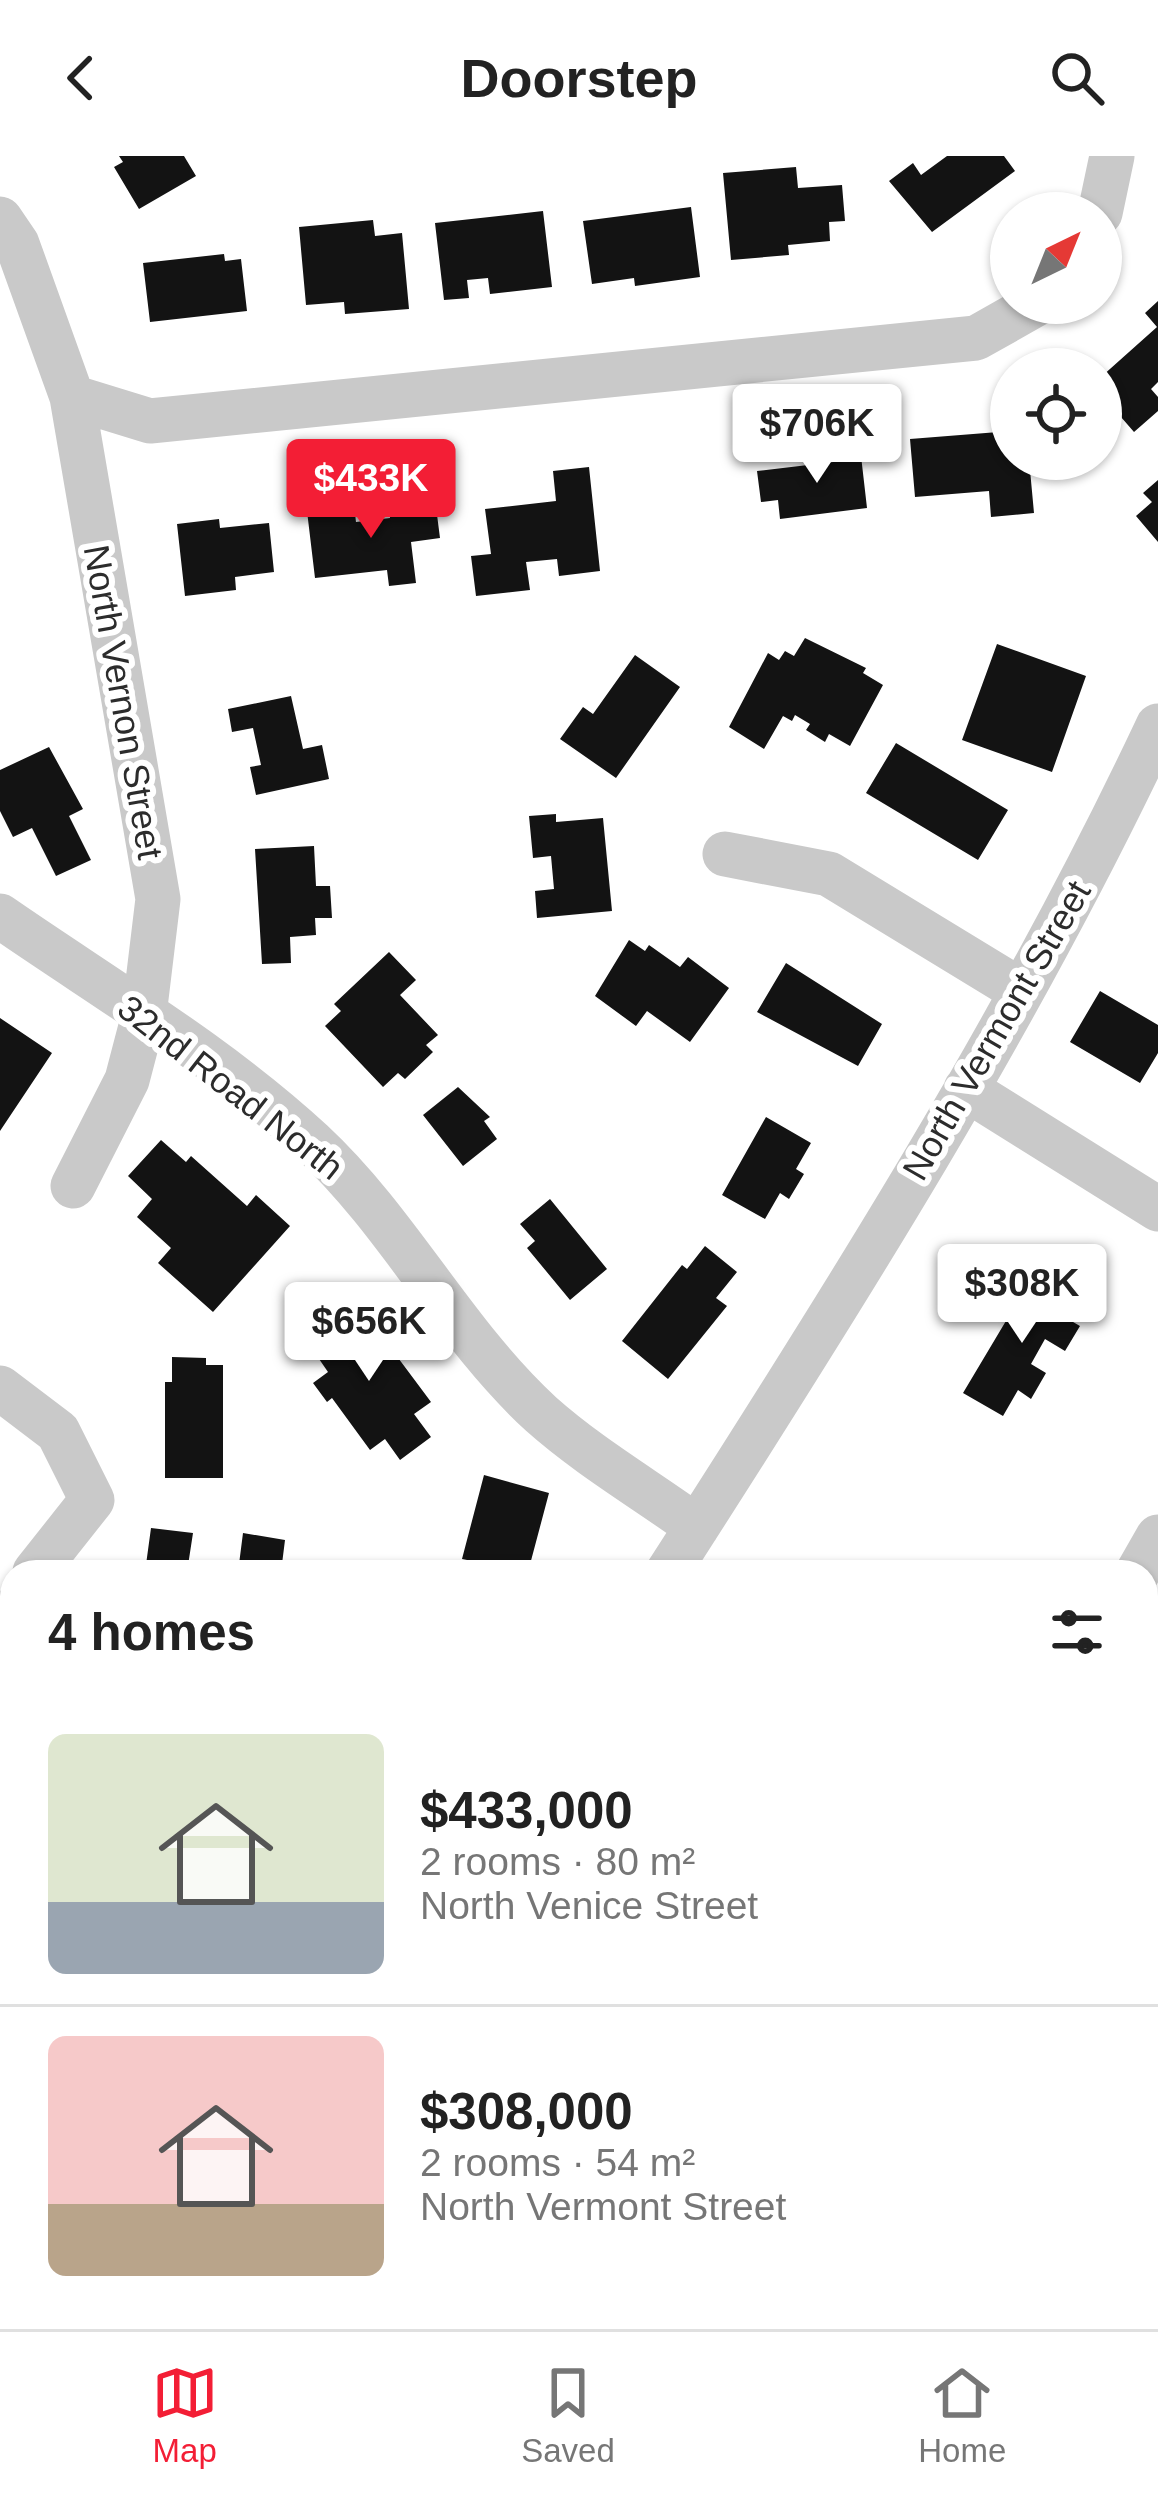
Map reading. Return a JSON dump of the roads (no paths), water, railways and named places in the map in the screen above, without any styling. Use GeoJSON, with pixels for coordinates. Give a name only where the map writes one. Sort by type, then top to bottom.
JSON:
{"type":"FeatureCollection","features":[{"type":"Feature","properties":{"kind":"street"},"geometry":{"type":"LineString","coordinates":[[1104,192],[1112,156]]}},
{"type":"Feature","properties":{"kind":"street","name":"North Vernon Street"},"geometry":{"type":"LineString","coordinates":[[0,219],[17,244],[72,397],[158,899],[144,1015],[127,1080],[73,1186]]}},
{"type":"Feature","properties":{"kind":"street"},"geometry":{"type":"LineString","coordinates":[[72,397],[150,422],[976,338],[1001,324]]}},
{"type":"Feature","properties":{"kind":"street","name":"North Vermont Street"},"geometry":{"type":"LineString","coordinates":[[676,1560],[966,1089],[1106,836],[1158,726]]}},
{"type":"Feature","properties":{"kind":"street"},"geometry":{"type":"LineString","coordinates":[[725,854],[829,874],[1021,991]]}},
{"type":"Feature","properties":{"kind":"street","name":"32nd Road North"},"geometry":{"type":"LineString","coordinates":[[0,916],[238,1082],[341,1171],[372,1203],[440,1301],[542,1414],[697,1527]]}},
{"type":"Feature","properties":{"kind":"street"},"geometry":{"type":"LineString","coordinates":[[966,1089],[1158,1209]]}},
{"type":"Feature","properties":{"kind":"street"},"geometry":{"type":"LineString","coordinates":[[3,1389],[58,1432],[92,1500],[44,1560]]}}]}
